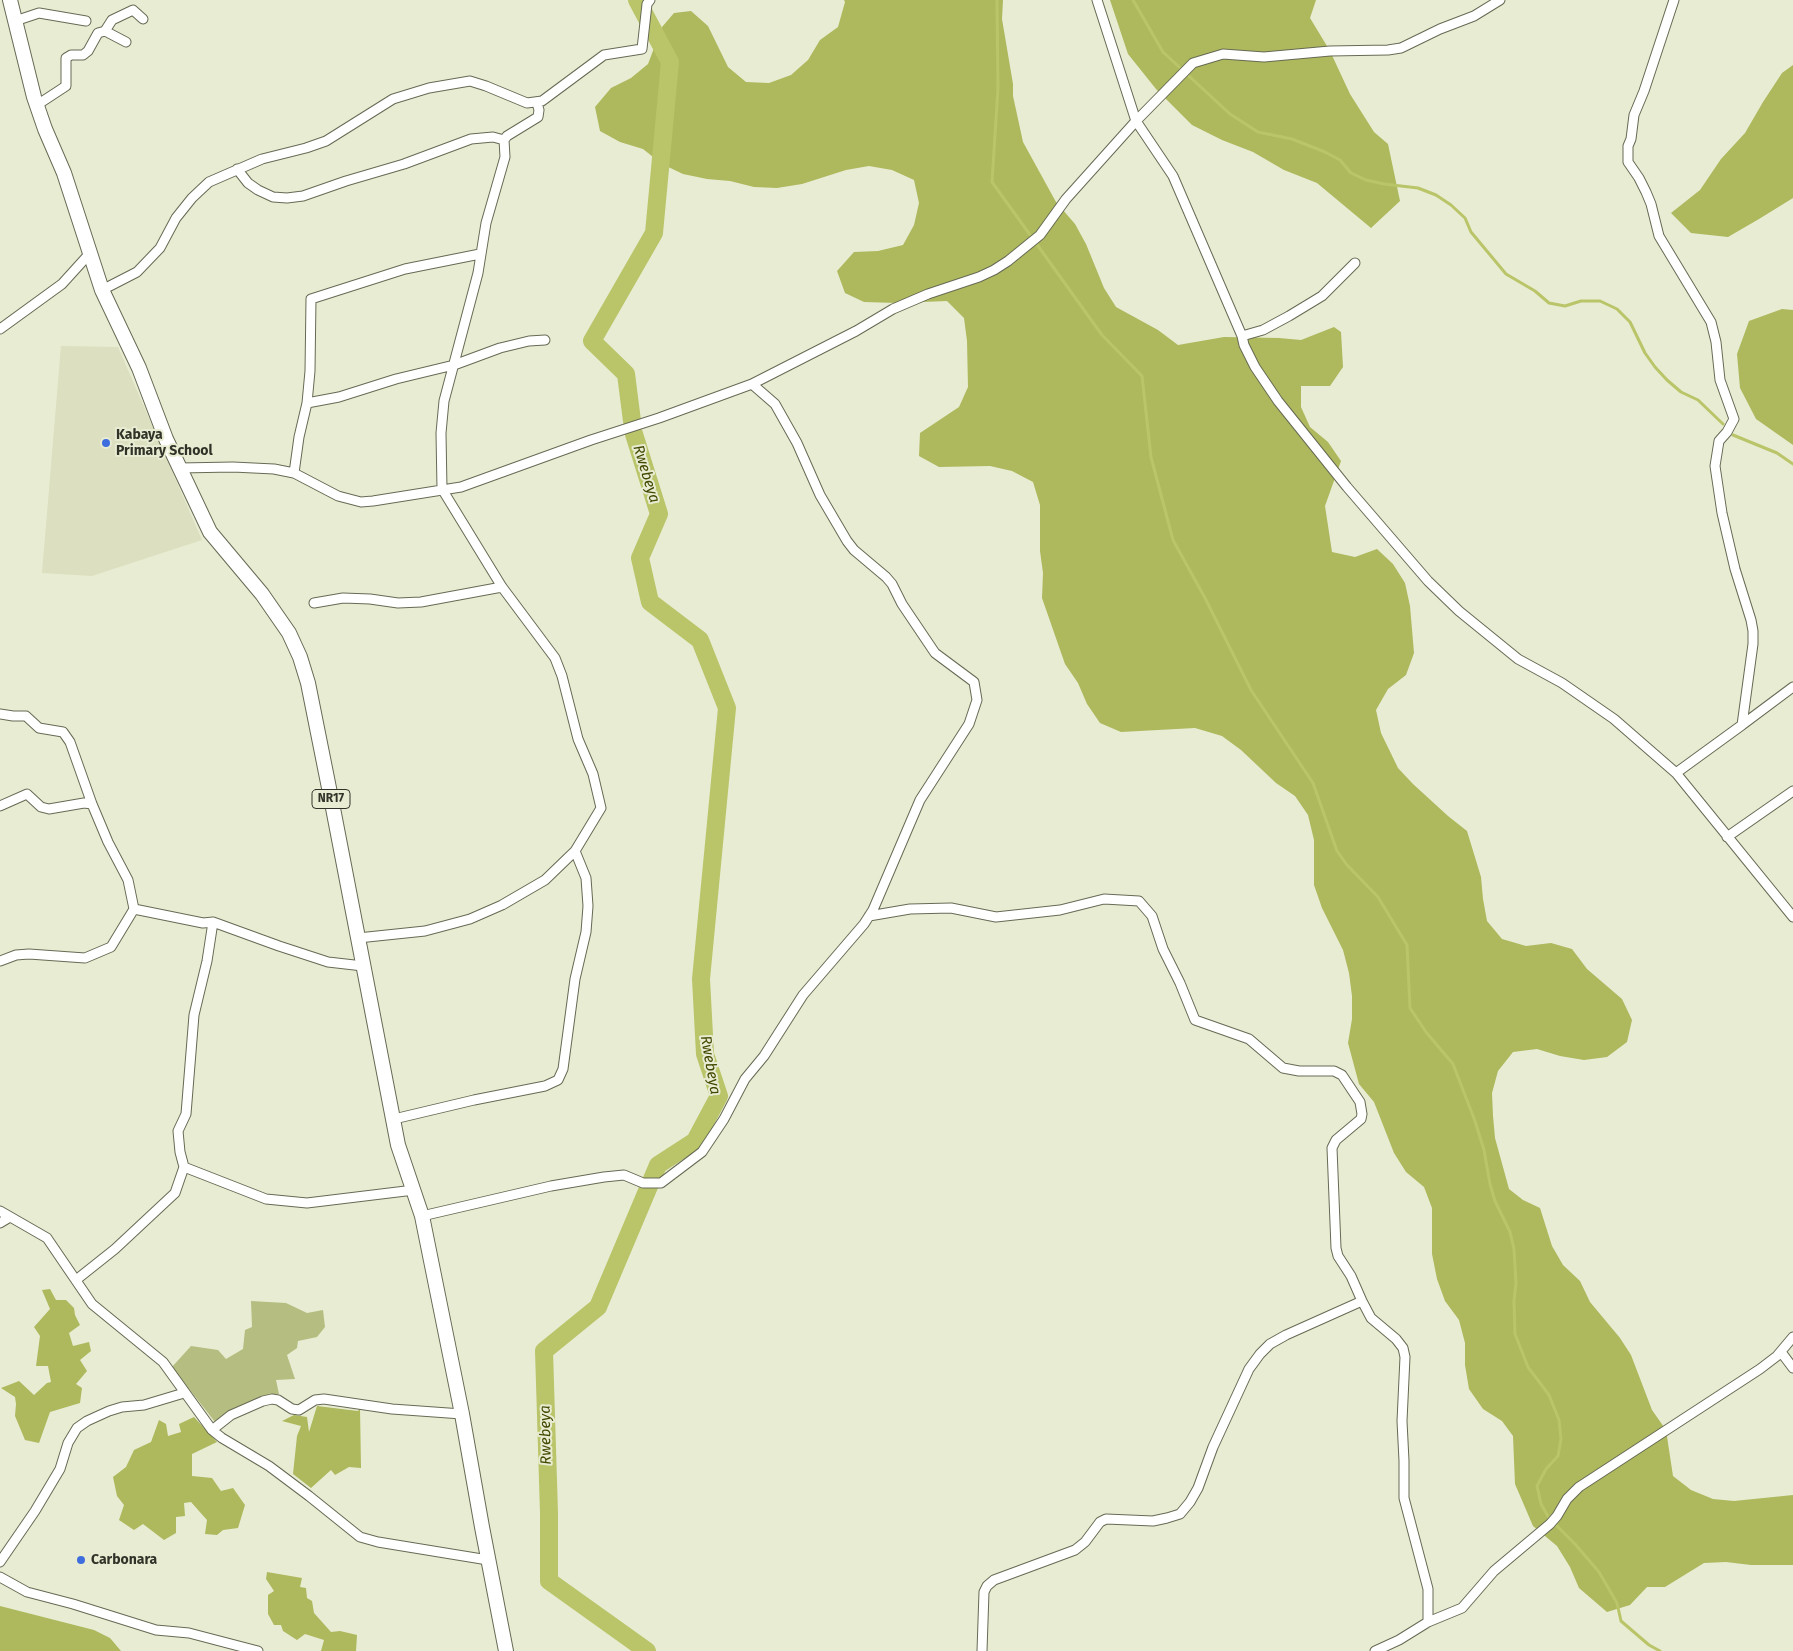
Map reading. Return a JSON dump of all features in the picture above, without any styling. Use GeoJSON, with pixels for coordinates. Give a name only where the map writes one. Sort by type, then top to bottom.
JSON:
{"type":"FeatureCollection","features":[{"type":"Feature","properties":{"kind":"main road","name":"NR17"},"geometry":{"type":"LineString","coordinates":[[10,0],[37,105],[64,173],[102,290],[139,368],[166,439],[210,532],[262,594],[289,633],[300,657],[316,720],[398,1145],[422,1216],[462,1414],[506,1651]]}},
{"type":"Feature","properties":{"kind":"street"},"geometry":{"type":"LineString","coordinates":[[102,290],[137,272],[160,248],[176,218],[192,198],[210,182],[262,159],[326,141],[393,99],[429,88],[470,81],[527,103],[537,103],[550,96],[604,55],[642,48],[647,4],[650,0]]}},
{"type":"Feature","properties":{"kind":"street"},"geometry":{"type":"LineString","coordinates":[[1097,0],[1136,121],[1173,176],[1242,336],[1244,345],[1278,401],[1347,487],[1428,582],[1459,612],[1518,660],[1562,683],[1614,719],[1676,773],[1726,837],[1792,913]]}},
{"type":"Feature","properties":{"kind":"street"},"geometry":{"type":"LineString","coordinates":[[180,468],[233,466],[274,469],[294,473],[331,493],[361,502],[388,500],[461,487],[752,384],[790,366],[893,309],[928,294],[979,277],[1008,261],[1040,234],[1066,199],[1136,121],[1193,63],[1222,54],[1264,56],[1401,48],[1440,29],[1474,16],[1500,0]]}},
{"type":"Feature","properties":{"kind":"street"},"geometry":{"type":"LineString","coordinates":[[1674,0],[1644,91],[1634,115],[1631,139],[1628,146],[1628,162],[1640,178],[1649,198],[1658,236],[1711,322],[1716,342],[1720,380],[1734,418],[1727,432],[1719,441],[1715,466],[1722,513],[1735,569],[1753,631],[1753,644],[1742,725]]}},
{"type":"Feature","properties":{"kind":"street"},"geometry":{"type":"LineString","coordinates":[[105,32],[112,20],[133,10],[142,19]]}},
{"type":"Feature","properties":{"kind":"street"},"geometry":{"type":"LineString","coordinates":[[15,21],[39,13],[86,21]]}},
{"type":"Feature","properties":{"kind":"street"},"geometry":{"type":"LineString","coordinates":[[37,105],[66,86],[66,58],[71,55],[83,55],[88,51],[98,33],[105,32],[126,42]]}},
{"type":"Feature","properties":{"kind":"street"},"geometry":{"type":"LineString","coordinates":[[358,938],[425,931],[470,919],[502,905],[545,880],[575,851],[601,808],[593,774],[578,739],[562,676],[554,658],[502,587],[442,489],[444,401],[478,273],[486,223],[505,157],[504,140],[507,136],[538,117],[537,103]]}},
{"type":"Feature","properties":{"kind":"street"},"geometry":{"type":"LineString","coordinates":[[237,169],[248,183],[258,190],[273,197],[287,198],[304,196],[330,186],[404,164],[471,139],[493,138],[504,140]]}},
{"type":"Feature","properties":{"kind":"street"},"geometry":{"type":"LineString","coordinates":[[0,329],[62,284],[91,252]]}},
{"type":"Feature","properties":{"kind":"street"},"geometry":{"type":"LineString","coordinates":[[294,473],[299,437],[307,403],[310,371],[311,299],[405,269],[480,254]]}},
{"type":"Feature","properties":{"kind":"street"},"geometry":{"type":"LineString","coordinates":[[1242,336],[1263,330],[1322,296],[1355,263]]}},
{"type":"Feature","properties":{"kind":"street"},"geometry":{"type":"LineString","coordinates":[[307,403],[339,397],[396,379],[454,365],[500,348],[529,341],[546,340]]}},
{"type":"Feature","properties":{"kind":"street"},"geometry":{"type":"LineString","coordinates":[[422,1216],[551,1186],[604,1176],[624,1175],[643,1183],[661,1183],[702,1152],[724,1119],[745,1079],[764,1056],[803,996],[854,937],[869,916],[920,800],[969,724],[977,700],[974,682],[936,653],[902,604],[892,584],[854,550],[847,541],[820,495],[797,443],[775,404],[752,384]]}},
{"type":"Feature","properties":{"kind":"street"},"geometry":{"type":"LineString","coordinates":[[314,603],[343,598],[398,603],[421,602],[502,587]]}},
{"type":"Feature","properties":{"kind":"street"},"geometry":{"type":"LineString","coordinates":[[1676,773],[1793,687]]}},
{"type":"Feature","properties":{"kind":"street"},"geometry":{"type":"LineString","coordinates":[[0,714],[26,716],[39,728],[63,732],[70,742],[92,804],[108,842],[128,880],[134,909],[111,948],[85,958],[28,954],[16,955],[0,961]]}},
{"type":"Feature","properties":{"kind":"street"},"geometry":{"type":"LineString","coordinates":[[1726,837],[1793,790]]}},
{"type":"Feature","properties":{"kind":"street"},"geometry":{"type":"LineString","coordinates":[[0,806],[27,794],[41,807],[49,809],[84,803],[92,804]]}},
{"type":"Feature","properties":{"kind":"street"},"geometry":{"type":"LineString","coordinates":[[394,1119],[545,1086],[558,1080],[563,1069],[576,977],[586,932],[588,906],[586,878],[575,851]]}},
{"type":"Feature","properties":{"kind":"street"},"geometry":{"type":"LineString","coordinates":[[869,916],[910,909],[951,908],[996,917],[1060,910],[1104,899],[1139,901],[1152,916],[1163,949],[1180,983],[1195,1020],[1249,1039],[1283,1068],[1338,1072],[1342,1075],[1360,1102],[1362,1114],[1361,1119],[1336,1140],[1332,1148],[1338,1256],[1351,1276],[1372,1318],[1396,1339],[1403,1348],[1405,1357],[1402,1421],[1404,1498],[1428,1589],[1428,1622]]}},
{"type":"Feature","properties":{"kind":"street"},"geometry":{"type":"LineString","coordinates":[[134,909],[203,923],[214,922],[328,962],[363,966]]}},
{"type":"Feature","properties":{"kind":"street"},"geometry":{"type":"LineString","coordinates":[[76,1280],[115,1249],[174,1193],[184,1167],[178,1131],[186,1114],[194,1015],[214,922]]}},
{"type":"Feature","properties":{"kind":"street"},"geometry":{"type":"LineString","coordinates":[[184,1167],[266,1199],[307,1203],[414,1190]]}},
{"type":"Feature","properties":{"kind":"street"},"geometry":{"type":"LineString","coordinates":[[0,1211],[47,1238],[92,1304],[163,1362],[212,1430],[276,1471],[360,1537],[378,1542],[488,1560]]}},
{"type":"Feature","properties":{"kind":"street"},"geometry":{"type":"LineString","coordinates":[[0,1223],[10,1217]]}},
{"type":"Feature","properties":{"kind":"street"},"geometry":{"type":"LineString","coordinates":[[982,1651],[984,1592],[994,1580],[1074,1550],[1085,1542],[1100,1522],[1106,1519],[1153,1521],[1180,1514],[1198,1488],[1217,1438],[1250,1370],[1260,1354],[1270,1344],[1286,1335],[1362,1301]]}},
{"type":"Feature","properties":{"kind":"street"},"geometry":{"type":"LineString","coordinates":[[1375,1651],[1399,1640],[1428,1622],[1462,1608],[1494,1571],[1550,1524],[1567,1499],[1579,1487],[1752,1374],[1780,1352],[1793,1337]]}},
{"type":"Feature","properties":{"kind":"street"},"geometry":{"type":"LineString","coordinates":[[1780,1352],[1793,1368]]}},
{"type":"Feature","properties":{"kind":"street"},"geometry":{"type":"LineString","coordinates":[[0,1562],[35,1511],[60,1469],[68,1443],[78,1428],[87,1421],[122,1406],[144,1405],[184,1393]]}},
{"type":"Feature","properties":{"kind":"street"},"geometry":{"type":"LineString","coordinates":[[212,1430],[231,1415],[263,1401],[272,1400],[278,1400],[292,1409],[299,1410],[318,1399],[392,1409],[462,1414]]}},
{"type":"Feature","properties":{"kind":"street"},"geometry":{"type":"LineString","coordinates":[[0,1577],[27,1592],[156,1630],[189,1633],[258,1651]]}},
{"type":"Feature","properties":{"kind":"shaded area","name":"Kabaya Primary School"},"geometry":{"type":"Polygon","coordinates":[[[61,346],[118,347],[202,540],[92,576],[42,573],[61,346]]]}},
{"type":"Feature","properties":{"kind":"green space"},"geometry":{"type":"Polygon","coordinates":[[[844,0],[1003,0],[1002,19],[1013,84],[1013,96],[1023,142],[1056,202],[1075,224],[1086,244],[1104,288],[1116,307],[1158,330],[1178,345],[1224,337],[1301,340],[1334,327],[1341,332],[1343,367],[1330,386],[1301,386],[1301,407],[1310,427],[1328,442],[1341,461],[1325,506],[1332,552],[1355,557],[1377,549],[1393,564],[1405,583],[1410,606],[1414,653],[1406,675],[1388,689],[1376,710],[1381,733],[1398,768],[1448,816],[1467,831],[1481,877],[1487,921],[1502,939],[1526,946],[1551,943],[1572,949],[1587,969],[1622,999],[1632,1020],[1627,1042],[1607,1057],[1584,1060],[1560,1056],[1537,1049],[1513,1052],[1498,1071],[1492,1093],[1495,1138],[1509,1189],[1523,1200],[1540,1208],[1552,1246],[1563,1265],[1580,1281],[1590,1302],[1620,1338],[1631,1355],[1652,1410],[1666,1430],[1673,1476],[1691,1490],[1713,1499],[1734,1501],[1793,1495],[1793,1565],[1704,1563],[1665,1587],[1647,1587],[1630,1605],[1607,1612],[1579,1588],[1570,1567],[1557,1546],[1533,1526],[1515,1484],[1513,1436],[1502,1421],[1483,1409],[1469,1389],[1465,1365],[1465,1343],[1459,1320],[1445,1301],[1437,1279],[1432,1254],[1432,1208],[1424,1187],[1406,1172],[1394,1153],[1374,1102],[1359,1084],[1348,1043],[1352,1019],[1349,973],[1343,950],[1322,908],[1314,885],[1314,840],[1308,815],[1295,796],[1276,783],[1241,750],[1222,736],[1195,728],[1121,732],[1100,723],[1065,664],[1042,598],[1043,573],[1040,551],[1040,505],[1033,482],[1012,471],[990,466],[939,467],[919,456],[920,433],[959,407],[968,387],[967,341],[964,318],[947,301],[864,302],[845,293],[837,271],[854,252],[878,251],[903,245],[914,225],[919,203],[914,180],[892,170],[869,166],[846,170],[802,184],[777,188],[754,187],[730,181],[683,174],[662,164],[643,149],[620,142],[600,131],[595,107],[611,88],[631,78],[648,64],[662,27],[674,13],[691,11],[708,26],[728,67],[746,82],[769,83],[791,75],[808,60],[820,40],[838,27],[844,0]]]}},
{"type":"Feature","properties":{"kind":"green space"},"geometry":{"type":"Polygon","coordinates":[[[1110,0],[1316,0],[1310,18],[1330,51],[1350,94],[1374,132],[1388,144],[1400,201],[1371,228],[1317,183],[1284,170],[1253,152],[1222,140],[1192,125],[1156,89],[1128,54],[1110,0]]]}},
{"type":"Feature","properties":{"kind":"green space"},"geometry":{"type":"Polygon","coordinates":[[[1793,65],[1793,198],[1728,237],[1691,233],[1671,213],[1700,190],[1721,159],[1745,133],[1782,73],[1793,65]]]}},
{"type":"Feature","properties":{"kind":"green space"},"geometry":{"type":"Polygon","coordinates":[[[1782,309],[1793,310],[1793,445],[1756,419],[1740,388],[1737,354],[1749,321],[1782,309]]]}},
{"type":"Feature","properties":{"kind":"green space"},"geometry":{"type":"Polygon","coordinates":[[[50,1289],[56,1300],[66,1300],[74,1308],[80,1325],[69,1333],[73,1346],[89,1342],[91,1351],[80,1360],[87,1371],[76,1384],[82,1388],[80,1403],[50,1412],[39,1443],[25,1440],[15,1416],[15,1397],[1,1388],[19,1381],[34,1395],[47,1383],[51,1382],[48,1366],[36,1366],[40,1336],[34,1327],[50,1309],[42,1290],[50,1289]]]}},
{"type":"Feature","properties":{"kind":"green space"},"geometry":{"type":"Polygon","coordinates":[[[251,1301],[286,1303],[307,1313],[323,1310],[325,1327],[317,1337],[298,1341],[297,1348],[287,1355],[295,1379],[276,1380],[279,1394],[267,1396],[215,1422],[172,1367],[191,1346],[218,1350],[226,1359],[243,1349],[245,1330],[252,1327],[251,1301]]]}},
{"type":"Feature","properties":{"kind":"green space"},"geometry":{"type":"Polygon","coordinates":[[[317,1406],[358,1411],[360,1408],[361,1468],[349,1467],[335,1475],[331,1470],[311,1488],[293,1474],[297,1436],[301,1426],[282,1421],[294,1415],[307,1417],[309,1432],[317,1406]]]}},
{"type":"Feature","properties":{"kind":"green space"},"geometry":{"type":"Polygon","coordinates":[[[194,1417],[217,1442],[192,1454],[192,1476],[212,1478],[221,1491],[233,1488],[245,1505],[238,1528],[223,1530],[217,1535],[205,1534],[207,1520],[191,1502],[184,1503],[185,1516],[176,1517],[176,1533],[164,1540],[143,1524],[134,1530],[119,1520],[124,1505],[117,1496],[113,1477],[126,1467],[134,1450],[151,1442],[159,1420],[166,1424],[168,1436],[181,1432],[179,1424],[194,1417]]]}},
{"type":"Feature","properties":{"kind":"green space"},"geometry":{"type":"Polygon","coordinates":[[[267,1572],[302,1578],[300,1587],[306,1588],[307,1598],[312,1601],[314,1613],[331,1632],[340,1631],[357,1635],[356,1651],[321,1651],[324,1640],[305,1634],[297,1640],[283,1631],[281,1625],[274,1625],[268,1614],[268,1595],[274,1591],[266,1579],[267,1572]]]}},
{"type":"Feature","properties":{"kind":"green space"},"geometry":{"type":"Polygon","coordinates":[[[0,1606],[94,1630],[110,1638],[121,1651],[0,1651],[0,1606]]]}},
{"type":"Feature","properties":{"kind":"waterway","name":"Rwebeya"},"geometry":{"type":"LineString","coordinates":[[632,421],[626,374],[592,341],[654,233],[670,62],[637,0]]}},
{"type":"Feature","properties":{"kind":"waterway"},"geometry":{"type":"LineString","coordinates":[[997,0],[998,88],[992,182],[1102,335],[1142,376],[1151,457],[1173,540],[1205,598],[1251,690],[1313,783],[1337,851],[1347,865],[1378,897],[1407,945],[1410,1008],[1426,1032],[1453,1064],[1475,1121],[1484,1150],[1495,1201],[1510,1232],[1514,1249],[1516,1283],[1514,1301],[1515,1334],[1528,1367],[1549,1395],[1559,1420],[1561,1439],[1558,1456],[1546,1469],[1537,1486],[1541,1504],[1549,1518],[1599,1572],[1617,1603],[1621,1621],[1649,1645],[1660,1651]]}},
{"type":"Feature","properties":{"kind":"waterway"},"geometry":{"type":"LineString","coordinates":[[1133,0],[1163,52],[1230,114],[1258,132],[1292,139],[1325,152],[1340,160],[1351,173],[1366,180],[1418,188],[1436,195],[1465,218],[1471,232],[1506,274],[1535,291],[1549,303],[1565,306],[1581,301],[1600,301],[1617,309],[1630,322],[1645,353],[1655,367],[1681,392],[1698,400],[1723,424]]}},
{"type":"Feature","properties":{"kind":"waterway","name":"Rwebeya"},"geometry":{"type":"LineString","coordinates":[[634,434],[659,514],[640,558],[650,602],[700,640],[727,708],[701,979],[705,1054],[719,1096],[695,1141],[658,1165],[598,1307],[544,1351],[549,1581],[647,1651]]}},
{"type":"Feature","properties":{"kind":"waterway"},"geometry":{"type":"LineString","coordinates":[[1733,435],[1777,453],[1793,464]]}},
{"type":"Feature","properties":{"kind":"place","name":"Kabaya Primary School"},"geometry":{"type":"Point","coordinates":[106,443]}},
{"type":"Feature","properties":{"kind":"place","name":"Carbonara"},"geometry":{"type":"Point","coordinates":[81,1560]}}]}
